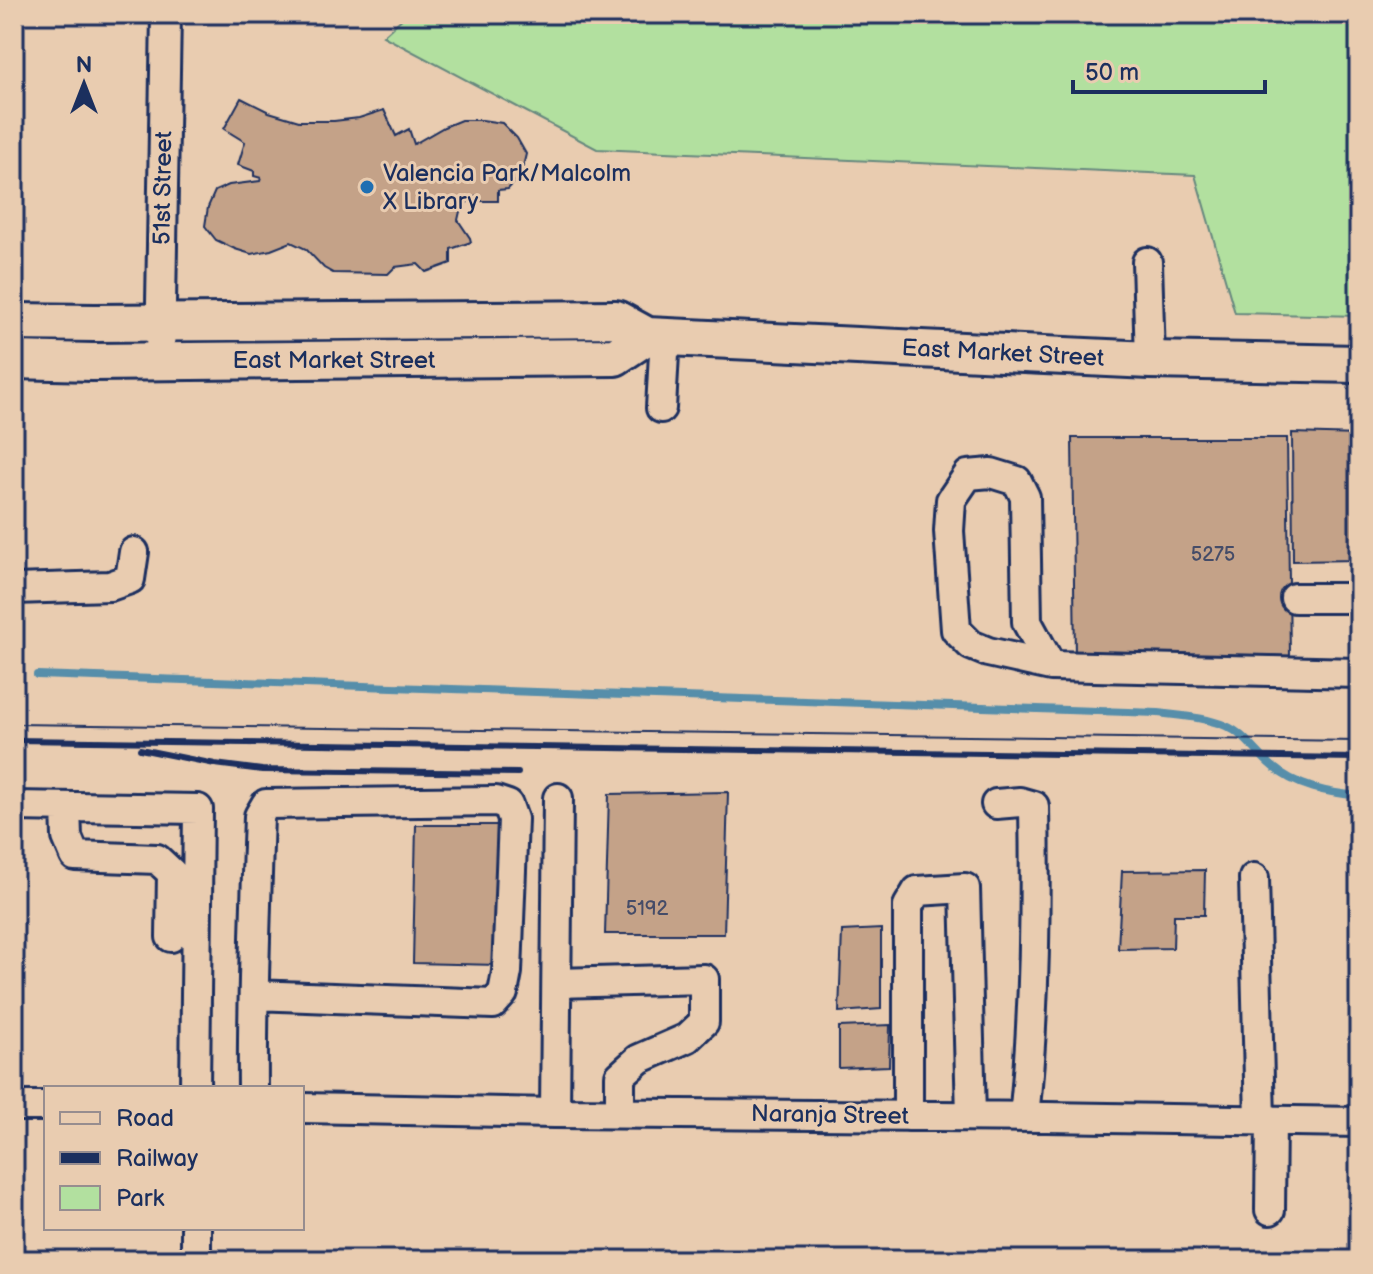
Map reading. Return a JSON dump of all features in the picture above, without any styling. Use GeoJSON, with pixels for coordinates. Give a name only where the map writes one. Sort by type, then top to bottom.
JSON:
{"type":"FeatureCollection","features":[{"type":"Feature","properties":{"kind":"main road","name":"East Market Street"},"geometry":{"type":"LineString","coordinates":[[23,322],[616,319],[656,336],[1150,360],[1359,364]]}},
{"type":"Feature","properties":{"kind":"main road","name":"East Market Street"},"geometry":{"type":"LineString","coordinates":[[14,360],[615,357],[656,336]]}},
{"type":"Feature","properties":{"kind":"street","name":"51st Street"},"geometry":{"type":"LineString","coordinates":[[160,361],[166,14]]}},
{"type":"Feature","properties":{"kind":"street"},"geometry":{"type":"LineString","coordinates":[[1147,262],[1150,360]]}},
{"type":"Feature","properties":{"kind":"street"},"geometry":{"type":"LineString","coordinates":[[656,336],[661,408]]}},
{"type":"Feature","properties":{"kind":"street"},"geometry":{"type":"LineString","coordinates":[[1051,666],[1027,622],[1025,497],[1017,481],[991,473],[968,475],[951,500],[949,531],[956,630],[971,645],[988,652],[1051,666],[1359,673]]}},
{"type":"Feature","properties":{"kind":"street"},"geometry":{"type":"LineString","coordinates":[[14,589],[110,586],[130,579],[134,552]]}},
{"type":"Feature","properties":{"kind":"street"},"geometry":{"type":"LineString","coordinates":[[1295,598],[1359,598]]}},
{"type":"Feature","properties":{"kind":"street"},"geometry":{"type":"LineString","coordinates":[[555,1113],[558,798]]}},
{"type":"Feature","properties":{"kind":"street"},"geometry":{"type":"LineString","coordinates":[[253,1086],[254,995],[259,816],[266,804],[496,801],[508,805],[513,819],[507,972],[503,993],[493,1004],[254,995]]}},
{"type":"Feature","properties":{"kind":"street"},"geometry":{"type":"LineString","coordinates":[[996,804],[1020,802],[1034,806],[1036,923],[1024,1117]]}},
{"type":"Feature","properties":{"kind":"street"},"geometry":{"type":"LineString","coordinates":[[14,806],[198,809],[195,1086]]}},
{"type":"Feature","properties":{"kind":"street"},"geometry":{"type":"LineString","coordinates":[[66,807],[67,837],[75,856],[157,859],[172,873],[171,937]]}},
{"type":"Feature","properties":{"kind":"street"},"geometry":{"type":"LineString","coordinates":[[1254,878],[1261,1119],[1260,1209]]}},
{"type":"Feature","properties":{"kind":"street"},"geometry":{"type":"LineString","coordinates":[[908,1116],[908,906],[917,891],[965,888],[971,1116]]}},
{"type":"Feature","properties":{"kind":"street"},"geometry":{"type":"LineString","coordinates":[[557,983],[704,979],[704,1022],[687,1038],[639,1059],[620,1076],[620,1113]]}},
{"type":"Feature","properties":{"kind":"street"},"geometry":{"type":"LineString","coordinates":[[14,1106],[44,1106]]}},
{"type":"Feature","properties":{"kind":"street","name":"Naranja Street"},"geometry":{"type":"LineString","coordinates":[[304,1108],[1359,1122]]}},
{"type":"Feature","properties":{"kind":"street"},"geometry":{"type":"LineString","coordinates":[[196,1230],[196,1260]]}},
{"type":"Feature","properties":{"kind":"green space"},"geometry":{"type":"Polygon","coordinates":[[[407,14],[1359,14],[1359,316],[1235,313],[1195,175],[597,149],[383,36],[407,14]]]}},
{"type":"Feature","properties":{"kind":"building","name":"Valencia Park/Malcolm X Library"},"geometry":{"type":"Polygon","coordinates":[[[241,98],[269,112],[299,121],[359,118],[384,110],[396,136],[409,129],[414,144],[461,120],[502,123],[517,138],[526,154],[521,175],[508,189],[498,190],[498,201],[476,201],[476,196],[461,207],[458,220],[471,242],[451,249],[451,263],[426,272],[418,264],[395,267],[388,274],[333,273],[306,249],[291,242],[251,254],[216,240],[205,226],[215,191],[229,185],[260,181],[261,178],[254,176],[254,171],[238,165],[245,142],[224,129],[241,98]]]}},
{"type":"Feature","properties":{"kind":"building"},"geometry":{"type":"Polygon","coordinates":[[[1292,433],[1359,435],[1359,560],[1293,561],[1292,433]]]}},
{"type":"Feature","properties":{"kind":"building"},"geometry":{"type":"Polygon","coordinates":[[[1072,438],[1287,438],[1290,656],[1075,656],[1072,438]]]}},
{"type":"Feature","properties":{"kind":"building"},"geometry":{"type":"Polygon","coordinates":[[[728,792],[724,934],[605,934],[609,794],[728,792]]]}},
{"type":"Feature","properties":{"kind":"building"},"geometry":{"type":"Polygon","coordinates":[[[416,825],[503,825],[498,965],[413,963],[416,825]]]}},
{"type":"Feature","properties":{"kind":"building"},"geometry":{"type":"Polygon","coordinates":[[[1205,870],[1204,915],[1174,915],[1173,948],[1118,949],[1122,871],[1205,870]]]}},
{"type":"Feature","properties":{"kind":"building"},"geometry":{"type":"Polygon","coordinates":[[[881,929],[881,1009],[839,1012],[842,931],[881,929]]]}},
{"type":"Feature","properties":{"kind":"building"},"geometry":{"type":"Polygon","coordinates":[[[890,1025],[889,1066],[839,1068],[839,1027],[890,1025]]]}},
{"type":"Feature","properties":{"kind":"waterway"},"geometry":{"type":"LineString","coordinates":[[37,675],[1158,713],[1226,726],[1292,779],[1325,791],[1359,796]]}},
{"type":"Feature","properties":{"kind":"tram line"},"geometry":{"type":"LineString","coordinates":[[14,724],[1359,741]]}},
{"type":"Feature","properties":{"kind":"railway"},"geometry":{"type":"LineString","coordinates":[[14,740],[1359,758]]}},
{"type":"Feature","properties":{"kind":"railway"},"geometry":{"type":"LineString","coordinates":[[140,749],[262,770],[518,773]]}},
{"type":"Feature","properties":{"kind":"place","name":"Valencia Park/Malcolm X Library"},"geometry":{"type":"Point","coordinates":[367,187]}}]}
